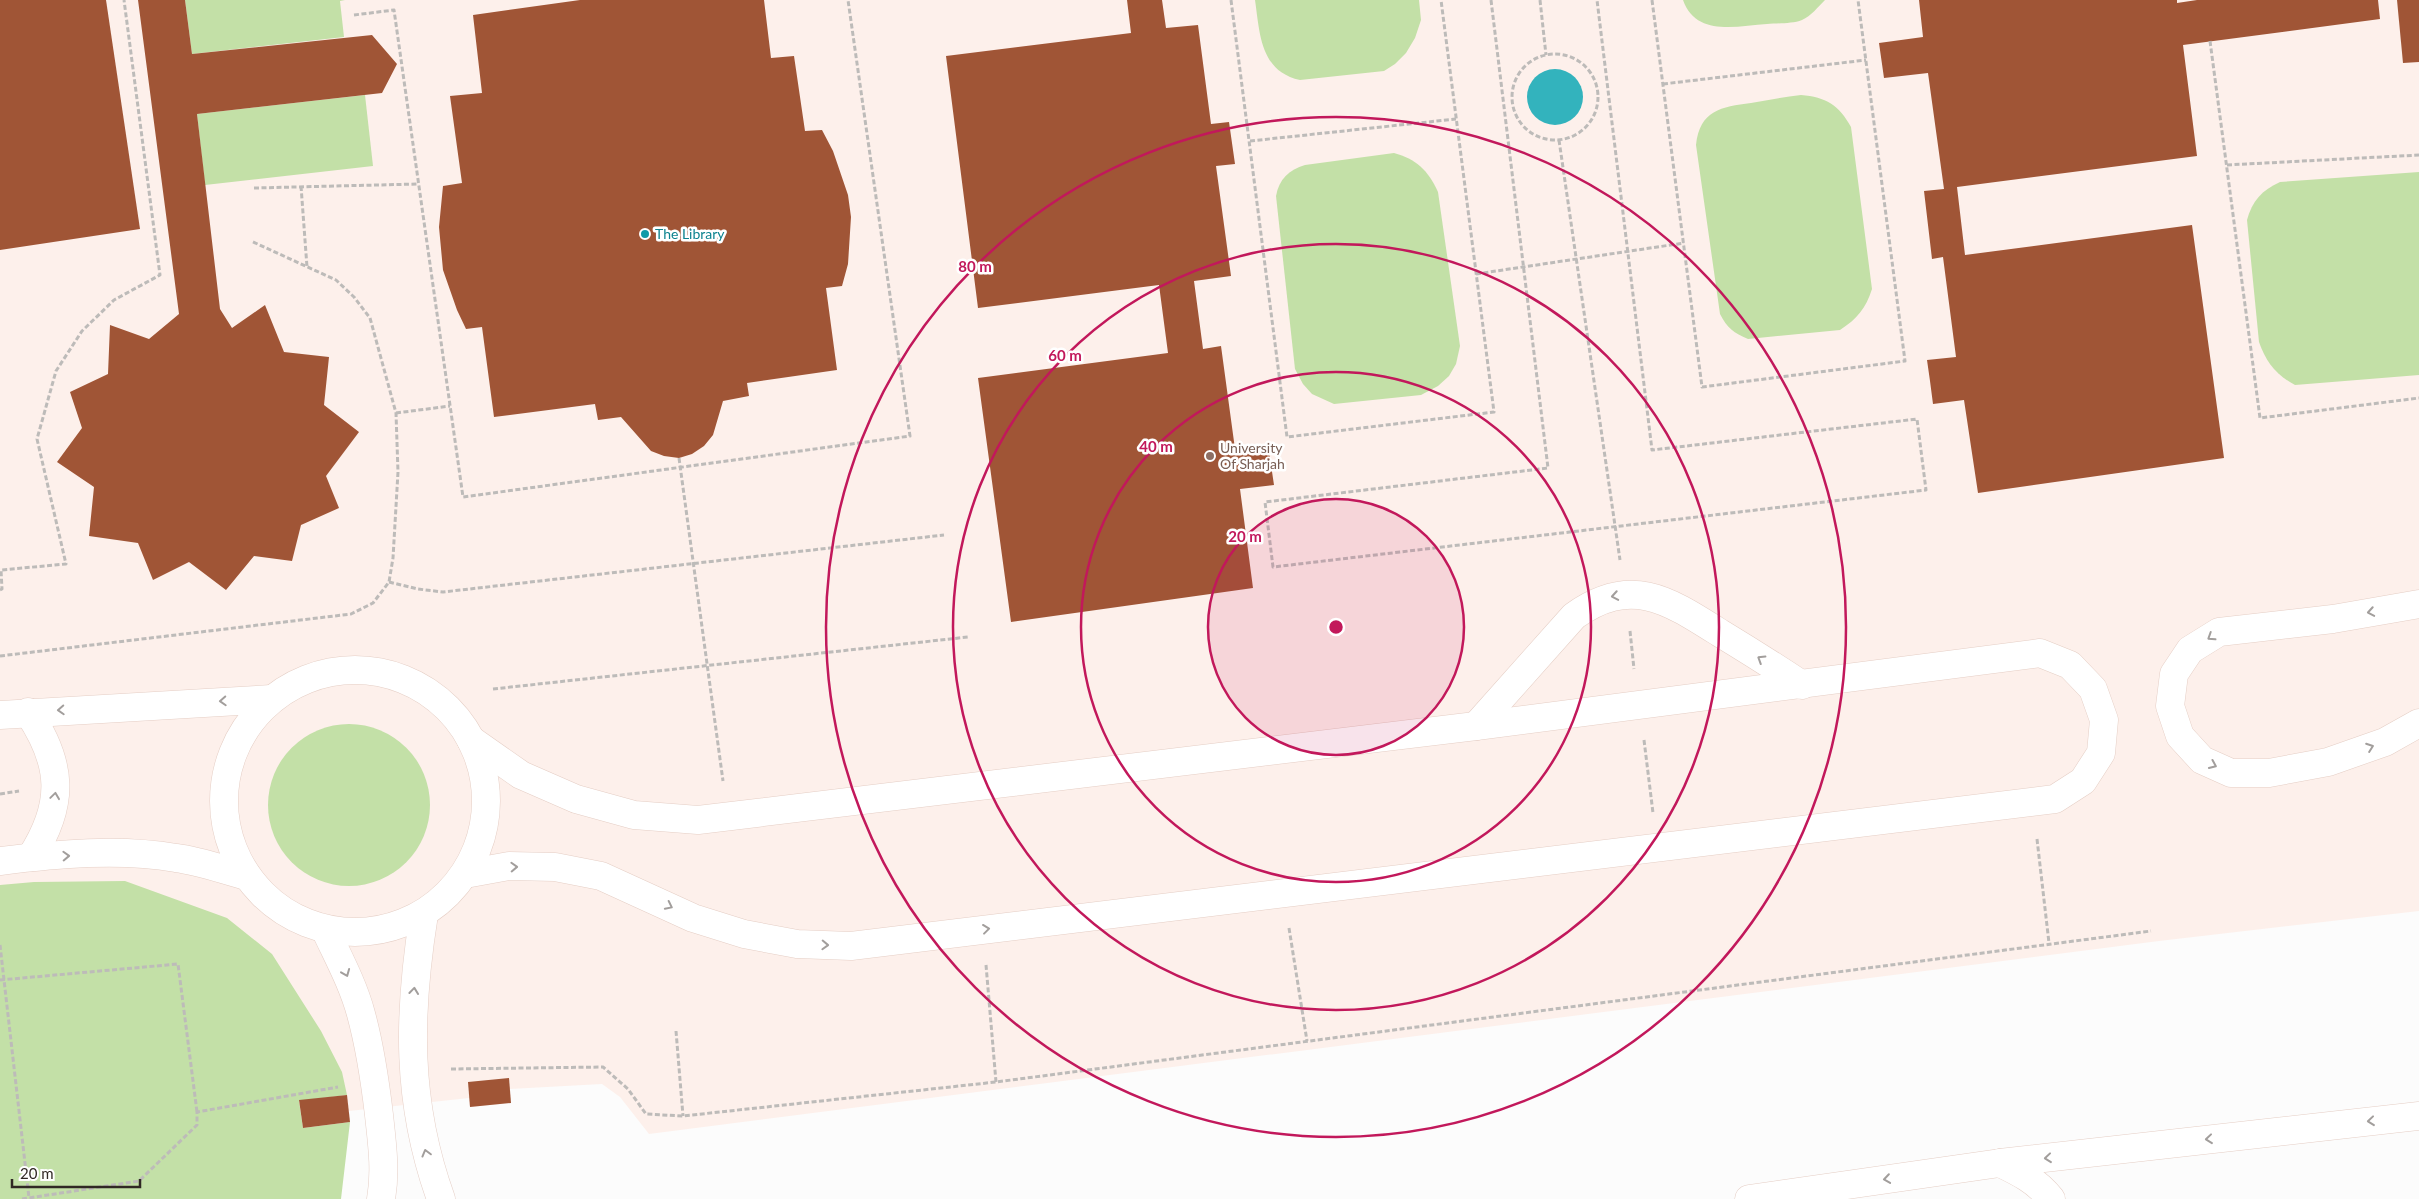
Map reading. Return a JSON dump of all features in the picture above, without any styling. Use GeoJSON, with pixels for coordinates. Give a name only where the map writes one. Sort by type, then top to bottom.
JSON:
{"type":"FeatureCollection","features":[{"type":"Feature","properties":{"kind":"street"},"geometry":{"type":"LineString","coordinates":[[1476,726],[1574,616],[1589,605],[1606,598],[1625,594],[1644,594],[1680,608],[1802,685]]}},
{"type":"Feature","properties":{"kind":"street"},"geometry":{"type":"LineString","coordinates":[[2419,604],[2333,619],[2219,632],[2190,650],[2174,674],[2170,706],[2180,736],[2202,760],[2231,773],[2268,773],[2328,762],[2385,742],[2419,723]]}},
{"type":"Feature","properties":{"kind":"street"},"geometry":{"type":"LineString","coordinates":[[465,874],[509,866],[555,867],[601,876],[693,918],[744,934],[797,944],[851,946],[2056,799],[2083,781],[2101,753],[2104,720],[2093,689],[2070,665],[2040,653],[1476,726],[698,820],[634,816],[576,800],[521,775],[471,740],[448,709],[418,686],[381,672],[343,670],[306,679],[272,699],[246,728],[229,763],[224,802],[230,841],[247,876],[281,910],[325,929],[359,933],[393,928],[424,914],[440,902],[465,874],[483,831],[485,785],[471,740]]}},
{"type":"Feature","properties":{"kind":"street"},"geometry":{"type":"LineString","coordinates":[[0,715],[272,699]]}},
{"type":"Feature","properties":{"kind":"street"},"geometry":{"type":"LineString","coordinates":[[28,712],[43,735],[53,760],[56,787],[52,812],[44,836],[31,857]]}},
{"type":"Feature","properties":{"kind":"street"},"geometry":{"type":"LineString","coordinates":[[0,861],[31,857],[143,854],[177,858],[247,876]]}},
{"type":"Feature","properties":{"kind":"street"},"geometry":{"type":"LineString","coordinates":[[424,914],[412,1007],[413,1062],[425,1146],[441,1199]]}},
{"type":"Feature","properties":{"kind":"street"},"geometry":{"type":"LineString","coordinates":[[325,929],[345,970],[361,1013],[373,1070],[382,1143],[384,1180],[382,1199]]}},
{"type":"Feature","properties":{"kind":"street"},"geometry":{"type":"LineString","coordinates":[[373,1070],[413,1062]]}},
{"type":"Feature","properties":{"kind":"street"},"geometry":{"type":"LineString","coordinates":[[1749,1199],[2000,1163],[2419,1116]]}},
{"type":"Feature","properties":{"kind":"street"},"geometry":{"type":"LineString","coordinates":[[2000,1163],[2023,1174],[2044,1190],[2051,1199]]}},
{"type":"Feature","properties":{"kind":"path"},"geometry":{"type":"LineString","coordinates":[[0,590],[2,589],[2,570],[66,564],[38,440],[56,371],[82,331],[114,300],[160,275],[124,0]]}},
{"type":"Feature","properties":{"kind":"path"},"geometry":{"type":"LineString","coordinates":[[354,15],[394,10],[463,497],[910,436],[848,0]]}},
{"type":"Feature","properties":{"kind":"path"},"geometry":{"type":"LineString","coordinates":[[1231,0],[1287,437],[1494,412],[1441,0]]}},
{"type":"Feature","properties":{"kind":"path"},"geometry":{"type":"LineString","coordinates":[[1491,0],[1548,468],[1265,502],[1274,567],[1926,490],[1917,419],[1652,450],[1597,0]]}},
{"type":"Feature","properties":{"kind":"path"},"geometry":{"type":"LineString","coordinates":[[1540,0],[1546,55]]}},
{"type":"Feature","properties":{"kind":"path"},"geometry":{"type":"LineString","coordinates":[[1652,0],[1702,387],[1905,361],[1858,0]]}},
{"type":"Feature","properties":{"kind":"path"},"geometry":{"type":"LineString","coordinates":[[2210,41],[2260,418],[2419,398]]}},
{"type":"Feature","properties":{"kind":"path"},"geometry":{"type":"LineString","coordinates":[[1546,55],[1562,55],[1577,60],[1589,70],[1596,84],[1598,99],[1595,114],[1587,127],[1574,136],[1559,140],[1545,139],[1531,133],[1521,123],[1513,103],[1514,82],[1522,69],[1533,60],[1546,55]]}},
{"type":"Feature","properties":{"kind":"path"},"geometry":{"type":"LineString","coordinates":[[1663,84],[1866,60]]}},
{"type":"Feature","properties":{"kind":"path"},"geometry":{"type":"LineString","coordinates":[[1250,141],[1456,119]]}},
{"type":"Feature","properties":{"kind":"path"},"geometry":{"type":"LineString","coordinates":[[1559,140],[1617,540]]}},
{"type":"Feature","properties":{"kind":"path"},"geometry":{"type":"LineString","coordinates":[[2227,165],[2419,155]]}},
{"type":"Feature","properties":{"kind":"path"},"geometry":{"type":"LineString","coordinates":[[254,188],[418,184]]}},
{"type":"Feature","properties":{"kind":"path"},"geometry":{"type":"LineString","coordinates":[[301,186],[307,267]]}},
{"type":"Feature","properties":{"kind":"path"},"geometry":{"type":"LineString","coordinates":[[0,656],[351,614],[373,603],[389,582],[393,558],[398,472],[396,413],[370,318],[354,297],[336,280],[251,241]]}},
{"type":"Feature","properties":{"kind":"path"},"geometry":{"type":"LineString","coordinates":[[1476,274],[1684,243]]}},
{"type":"Feature","properties":{"kind":"path"},"geometry":{"type":"LineString","coordinates":[[396,413],[450,406]]}},
{"type":"Feature","properties":{"kind":"path"},"geometry":{"type":"LineString","coordinates":[[679,458],[728,817]]}},
{"type":"Feature","properties":{"kind":"path"},"geometry":{"type":"LineString","coordinates":[[389,582],[418,589],[443,592],[944,535]]}},
{"type":"Feature","properties":{"kind":"path"},"geometry":{"type":"LineString","coordinates":[[493,689],[968,637]]}},
{"type":"Feature","properties":{"kind":"path"},"geometry":{"type":"LineString","coordinates":[[2033,801],[2048,942]]}},
{"type":"Feature","properties":{"kind":"path"},"geometry":{"type":"LineString","coordinates":[[1283,893],[1307,1041]]}},
{"type":"Feature","properties":{"kind":"path"},"geometry":{"type":"LineString","coordinates":[[983,930],[996,1082]]}},
{"type":"Feature","properties":{"kind":"path"},"geometry":{"type":"LineString","coordinates":[[413,1062],[603,1067],[628,1089],[646,1114],[683,1116],[996,1082],[2048,942],[2151,931]]}},
{"type":"Feature","properties":{"kind":"path"},"geometry":{"type":"LineString","coordinates":[[0,945],[29,1198]]}},
{"type":"Feature","properties":{"kind":"path"},"geometry":{"type":"LineString","coordinates":[[0,980],[178,964],[197,1112],[197,1125],[140,1182],[22,1199]]}},
{"type":"Feature","properties":{"kind":"path"},"geometry":{"type":"LineString","coordinates":[[676,1031],[683,1116]]}},
{"type":"Feature","properties":{"kind":"path"},"geometry":{"type":"LineString","coordinates":[[197,1112],[373,1070]]}},
{"type":"Feature","properties":{"kind":"shaded area","name":"University Of Sharjah"},"geometry":{"type":"Polygon","coordinates":[[[0,0],[2419,0],[2419,911],[2159,941],[649,1134],[620,1097],[602,1084],[510,1089],[511,1103],[470,1107],[469,1098],[349,1111],[350,1122],[303,1128],[301,1110],[128,1199],[0,1199],[0,0]]]}},
{"type":"Feature","properties":{"kind":"green space"},"geometry":{"type":"Polygon","coordinates":[[[185,0],[345,0],[340,1],[344,37],[192,54],[185,0]]]}},
{"type":"Feature","properties":{"kind":"green space"},"geometry":{"type":"Polygon","coordinates":[[[1255,0],[1419,0],[1421,20],[1415,38],[1406,53],[1395,64],[1384,71],[1300,80],[1287,75],[1270,60],[1261,38],[1255,0]]]}},
{"type":"Feature","properties":{"kind":"green space"},"geometry":{"type":"Polygon","coordinates":[[[1683,0],[1825,0],[1802,20],[1789,23],[1719,27],[1697,20],[1689,12],[1683,0]]]}},
{"type":"Feature","properties":{"kind":"green space"},"geometry":{"type":"Polygon","coordinates":[[[365,95],[373,166],[205,185],[197,114],[365,95]]]}},
{"type":"Feature","properties":{"kind":"green space"},"geometry":{"type":"Polygon","coordinates":[[[1801,95],[1825,100],[1842,113],[1851,127],[1872,289],[1867,302],[1860,312],[1840,330],[1748,339],[1731,329],[1720,314],[1696,145],[1698,133],[1707,117],[1721,109],[1801,95]]]}},
{"type":"Feature","properties":{"kind":"green space"},"geometry":{"type":"Polygon","coordinates":[[[1394,153],[1402,155],[1420,166],[1430,177],[1438,192],[1460,346],[1456,364],[1449,376],[1438,386],[1421,395],[1334,404],[1312,394],[1303,384],[1295,369],[1276,196],[1277,190],[1286,176],[1305,165],[1394,153]]]}},
{"type":"Feature","properties":{"kind":"green space"},"geometry":{"type":"Polygon","coordinates":[[[2419,172],[2419,375],[2295,385],[2288,381],[2272,367],[2259,342],[2247,220],[2255,202],[2268,189],[2280,182],[2419,172]]]}},
{"type":"Feature","properties":{"kind":"green space"},"geometry":{"type":"Polygon","coordinates":[[[349,724],[380,730],[406,748],[424,774],[430,805],[424,836],[406,862],[380,880],[349,886],[318,880],[292,862],[274,836],[268,805],[274,774],[292,748],[318,730],[349,724]]]}},
{"type":"Feature","properties":{"kind":"green space"},"geometry":{"type":"Polygon","coordinates":[[[125,881],[227,918],[272,954],[321,1031],[342,1072],[347,1095],[299,1101],[303,1128],[350,1122],[341,1199],[0,1199],[0,885],[34,882],[125,881]]]}},
{"type":"Feature","properties":{"kind":"water"},"geometry":{"type":"Polygon","coordinates":[[[1549,69],[1561,69],[1571,73],[1579,81],[1583,97],[1579,113],[1571,121],[1561,125],[1549,125],[1539,121],[1531,113],[1527,103],[1527,91],[1531,81],[1539,73],[1549,69]]]}},
{"type":"Feature","properties":{"kind":"building"},"geometry":{"type":"Polygon","coordinates":[[[0,0],[106,0],[140,229],[0,250],[0,0]]]}},
{"type":"Feature","properties":{"kind":"building"},"geometry":{"type":"Polygon","coordinates":[[[138,0],[185,0],[192,54],[372,35],[397,64],[382,93],[197,114],[220,309],[232,328],[265,305],[284,352],[329,357],[324,405],[359,432],[326,476],[339,508],[301,525],[292,561],[254,556],[226,590],[189,562],[153,580],[138,543],[89,536],[94,487],[57,462],[82,428],[70,392],[108,374],[110,325],[149,339],[179,314],[138,0]]]}},
{"type":"Feature","properties":{"kind":"building","name":"The Library"},"geometry":{"type":"Polygon","coordinates":[[[580,0],[764,0],[771,58],[794,56],[805,131],[822,130],[833,151],[848,195],[851,217],[848,264],[842,286],[826,288],[837,370],[747,383],[749,396],[723,401],[713,435],[704,446],[692,454],[679,458],[664,456],[651,451],[621,417],[598,420],[595,404],[494,417],[482,327],[466,329],[443,270],[439,227],[443,186],[462,183],[450,96],[482,93],[473,15],[580,0]]]}},
{"type":"Feature","properties":{"kind":"building"},"geometry":{"type":"Polygon","coordinates":[[[1127,0],[1162,0],[1166,28],[1198,25],[1211,124],[1229,122],[1235,164],[1216,166],[1231,276],[1194,281],[1203,349],[1221,346],[1235,449],[1268,445],[1274,485],[1240,489],[1253,588],[1011,622],[978,378],[1168,353],[1159,285],[978,308],[946,56],[1131,33],[1127,0]]]}},
{"type":"Feature","properties":{"kind":"building"},"geometry":{"type":"Polygon","coordinates":[[[1919,0],[2177,0],[2177,3],[2197,0],[2378,0],[2380,19],[2183,45],[2197,156],[1957,187],[1965,255],[2192,225],[2224,458],[1978,493],[1964,400],[1933,404],[1927,360],[1956,357],[1943,257],[1932,259],[1924,191],[1944,189],[1928,73],[1884,78],[1879,43],[1923,37],[1919,0]]]}},
{"type":"Feature","properties":{"kind":"building"},"geometry":{"type":"Polygon","coordinates":[[[2397,0],[2419,0],[2419,62],[2403,63],[2397,0]]]}},
{"type":"Feature","properties":{"kind":"building"},"geometry":{"type":"Polygon","coordinates":[[[509,1078],[511,1103],[470,1107],[468,1082],[509,1078]]]}},
{"type":"Feature","properties":{"kind":"building"},"geometry":{"type":"Polygon","coordinates":[[[347,1095],[350,1122],[303,1128],[299,1100],[347,1095]]]}},
{"type":"Feature","properties":{"kind":"place","name":"The Library"},"geometry":{"type":"Point","coordinates":[645,234]}},
{"type":"Feature","properties":{"kind":"place","name":"University Of Sharjah"},"geometry":{"type":"Point","coordinates":[1210,456]}}]}
